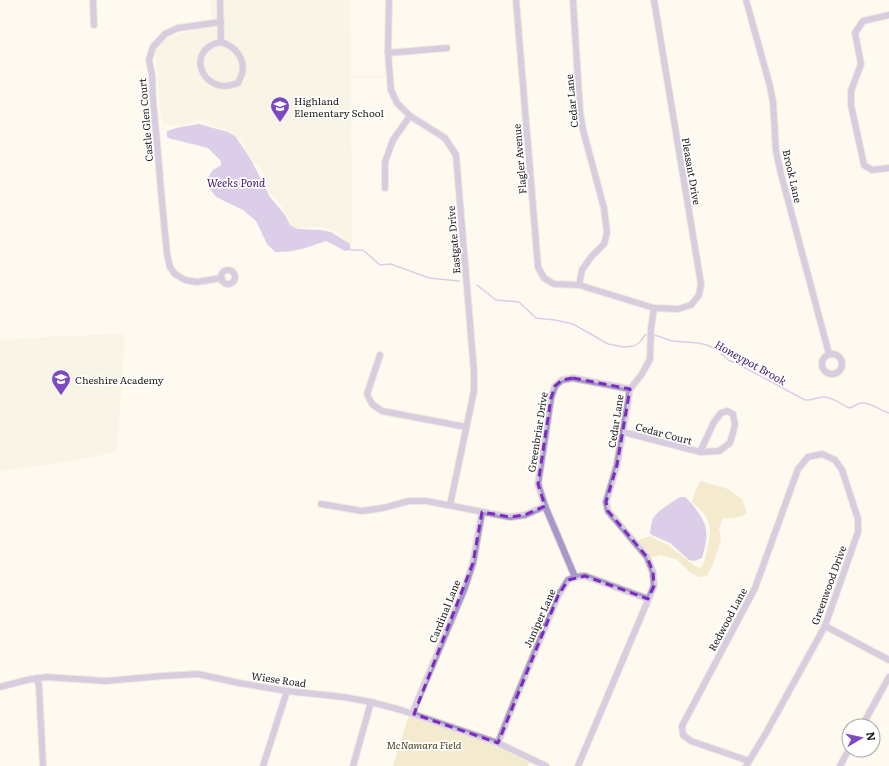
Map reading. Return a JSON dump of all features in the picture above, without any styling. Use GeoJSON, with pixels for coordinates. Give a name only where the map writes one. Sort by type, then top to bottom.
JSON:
{"type":"FeatureCollection","features":[{"type":"Feature","properties":{"kind":"street"},"geometry":{"type":"LineString","coordinates":[[93,0],[94,25]]}},
{"type":"Feature","properties":{"kind":"street"},"geometry":{"type":"LineString","coordinates":[[220,0],[221,42]]}},
{"type":"Feature","properties":{"kind":"street","name":"Eastgate Drive"},"geometry":{"type":"LineString","coordinates":[[389,0],[388,53],[391,90],[397,103],[410,116],[445,138],[456,155],[474,372],[474,391],[450,505]]}},
{"type":"Feature","properties":{"kind":"street","name":"Flagler Avenue"},"geometry":{"type":"LineString","coordinates":[[516,0],[538,267],[544,278],[554,284],[579,285]]}},
{"type":"Feature","properties":{"kind":"street","name":"Cedar Lane"},"geometry":{"type":"LineString","coordinates":[[573,0],[580,112],[583,130],[604,208],[607,233],[604,244],[591,257],[582,270],[579,285]]}},
{"type":"Feature","properties":{"kind":"street","name":"Pleasant Drive"},"geometry":{"type":"LineString","coordinates":[[654,0],[701,284],[699,295],[691,305],[678,309],[654,308]]}},
{"type":"Feature","properties":{"kind":"street","name":"Brook Lane"},"geometry":{"type":"LineString","coordinates":[[746,0],[770,86],[773,102],[776,151],[781,174],[829,354]]}},
{"type":"Feature","properties":{"kind":"street"},"geometry":{"type":"LineString","coordinates":[[889,15],[863,21],[855,33],[861,64],[851,90],[851,105],[864,165],[872,170],[889,168]]}},
{"type":"Feature","properties":{"kind":"street","name":"Castle Glen Court"},"geometry":{"type":"LineString","coordinates":[[221,22],[178,28],[165,34],[154,47],[149,60],[152,75],[162,208],[167,254],[170,267],[175,274],[185,280],[197,282],[222,278]]}},
{"type":"Feature","properties":{"kind":"street"},"geometry":{"type":"LineString","coordinates":[[221,42],[229,44],[240,56],[242,74],[238,83],[226,86],[214,83],[202,72],[200,64],[206,49],[213,44],[221,42]]}},
{"type":"Feature","properties":{"kind":"street"},"geometry":{"type":"LineString","coordinates":[[388,53],[447,48]]}},
{"type":"Feature","properties":{"kind":"street"},"geometry":{"type":"LineString","coordinates":[[385,188],[385,162],[393,140],[410,116]]}},
{"type":"Feature","properties":{"kind":"street"},"geometry":{"type":"LineString","coordinates":[[579,285],[654,308]]}},
{"type":"Feature","properties":{"kind":"street","name":"Cedar Lane"},"geometry":{"type":"LineString","coordinates":[[578,766],[654,586],[653,572],[647,558],[608,511],[606,502],[617,465],[630,389],[642,374],[650,359],[651,328],[654,308]]}},
{"type":"Feature","properties":{"kind":"street"},"geometry":{"type":"LineString","coordinates":[[380,355],[367,394],[372,404],[382,410],[466,427]]}},
{"type":"Feature","properties":{"kind":"street","name":"Greenbriar Drive"},"geometry":{"type":"LineString","coordinates":[[575,577],[545,506],[538,484],[551,398],[555,386],[562,380],[573,378],[630,389]]}},
{"type":"Feature","properties":{"kind":"street","name":"Cedar Court"},"geometry":{"type":"LineString","coordinates":[[623,432],[700,452],[719,451],[730,443],[735,426],[733,414],[728,411],[721,413],[714,422],[700,452]]}},
{"type":"Feature","properties":{"kind":"street","name":"Greenwood Drive"},"geometry":{"type":"LineString","coordinates":[[748,764],[825,626],[858,532],[858,519],[842,470],[835,460],[822,454]]}},
{"type":"Feature","properties":{"kind":"street","name":"Redwood Lane"},"geometry":{"type":"LineString","coordinates":[[748,764],[691,741],[683,735],[682,726],[755,588],[798,469],[808,457],[822,454]]}},
{"type":"Feature","properties":{"kind":"street"},"geometry":{"type":"LineString","coordinates":[[321,504],[362,511],[383,508],[409,501],[426,501],[510,517],[525,515],[545,506]]}},
{"type":"Feature","properties":{"kind":"street","name":"Cardinal Lane"},"geometry":{"type":"LineString","coordinates":[[414,714],[414,709],[464,590],[473,563],[482,512]]}},
{"type":"Feature","properties":{"kind":"street"},"geometry":{"type":"LineString","coordinates":[[575,577],[585,576],[648,599]]}},
{"type":"Feature","properties":{"kind":"street","name":"Juniper Lane"},"geometry":{"type":"LineString","coordinates":[[498,743],[558,596],[568,580],[575,577]]}},
{"type":"Feature","properties":{"kind":"street"},"geometry":{"type":"LineString","coordinates":[[825,626],[889,660]]}},
{"type":"Feature","properties":{"kind":"street","name":"Wiese Road"},"geometry":{"type":"LineString","coordinates":[[0,687],[46,677],[106,681],[198,674],[287,691],[344,696],[371,702],[414,714],[498,743],[546,766]]}},
{"type":"Feature","properties":{"kind":"street"},"geometry":{"type":"LineString","coordinates":[[866,718],[889,677]]}},
{"type":"Feature","properties":{"kind":"street"},"geometry":{"type":"LineString","coordinates":[[37,678],[43,766]]}},
{"type":"Feature","properties":{"kind":"street"},"geometry":{"type":"LineString","coordinates":[[264,766],[287,691]]}},
{"type":"Feature","properties":{"kind":"street"},"geometry":{"type":"LineString","coordinates":[[354,766],[371,702]]}},
{"type":"Feature","properties":{"kind":"highlighted area"},"geometry":{"type":"Polygon","coordinates":[[[573,378],[630,389],[617,465],[606,502],[608,511],[647,557],[653,572],[654,586],[648,599],[585,576],[568,580],[558,596],[498,743],[414,714],[473,563],[482,512],[510,517],[525,515],[545,506],[538,484],[551,398],[555,386],[562,380],[573,378]]]}},
{"type":"Feature","properties":{"kind":"shaded area","name":"Highland Elementary School"},"geometry":{"type":"Polygon","coordinates":[[[210,0],[350,0],[351,75],[385,75],[385,78],[351,78],[352,245],[339,239],[339,234],[337,232],[321,227],[298,229],[292,232],[290,223],[282,207],[267,188],[263,171],[252,163],[251,157],[244,148],[242,142],[234,135],[224,129],[216,128],[199,120],[186,124],[190,134],[180,127],[166,124],[162,127],[154,42],[202,27],[201,19],[212,19],[210,0]]]}},
{"type":"Feature","properties":{"kind":"shaded area","name":"Cheshire Academy"},"geometry":{"type":"Polygon","coordinates":[[[125,334],[117,451],[76,461],[0,471],[0,340],[125,334]]]}},
{"type":"Feature","properties":{"kind":"green space"},"geometry":{"type":"Polygon","coordinates":[[[701,481],[728,489],[742,499],[747,513],[736,518],[723,518],[719,528],[721,540],[712,567],[706,576],[699,577],[691,573],[676,559],[659,555],[651,558],[636,541],[650,536],[669,545],[695,566],[701,568],[705,560],[710,531],[706,517],[692,502],[696,489],[701,481]]]}},
{"type":"Feature","properties":{"kind":"green space","name":"McNamara Field"},"geometry":{"type":"Polygon","coordinates":[[[409,715],[499,746],[530,762],[528,766],[393,766],[409,715]]]}},
{"type":"Feature","properties":{"kind":"water","name":"Weeks Pond"},"geometry":{"type":"Polygon","coordinates":[[[199,124],[228,132],[235,136],[250,158],[270,197],[285,215],[290,225],[297,229],[331,232],[350,244],[351,250],[345,251],[326,241],[295,251],[275,252],[267,244],[256,221],[243,210],[216,197],[210,189],[208,179],[213,170],[221,165],[221,161],[208,148],[167,137],[167,131],[199,124]]]}},
{"type":"Feature","properties":{"kind":"water"},"geometry":{"type":"Polygon","coordinates":[[[680,497],[685,497],[690,502],[700,515],[705,527],[706,544],[702,558],[694,561],[689,560],[670,543],[650,533],[656,514],[680,497]]]}},
{"type":"Feature","properties":{"kind":"waterway","name":"Honeypot Brook"},"geometry":{"type":"LineString","coordinates":[[351,250],[363,250],[380,265],[391,264],[429,278],[459,281]]}},
{"type":"Feature","properties":{"kind":"waterway","name":"Honeypot Brook"},"geometry":{"type":"LineString","coordinates":[[477,285],[496,300],[519,302],[536,318],[573,324],[608,344],[624,347],[634,346],[640,342],[645,335],[648,335]]}},
{"type":"Feature","properties":{"kind":"waterway","name":"Honeypot Brook"},"geometry":{"type":"LineString","coordinates":[[652,335],[672,341],[707,345],[719,351],[728,360],[805,400],[827,397],[834,399],[849,408],[865,403],[889,413]]}},
{"type":"Feature","properties":{"kind":"place","name":"Highland Elementary School"},"geometry":{"type":"Point","coordinates":[280,123]}},
{"type":"Feature","properties":{"kind":"place","name":"Cheshire Academy"},"geometry":{"type":"Point","coordinates":[61,396]}}]}
